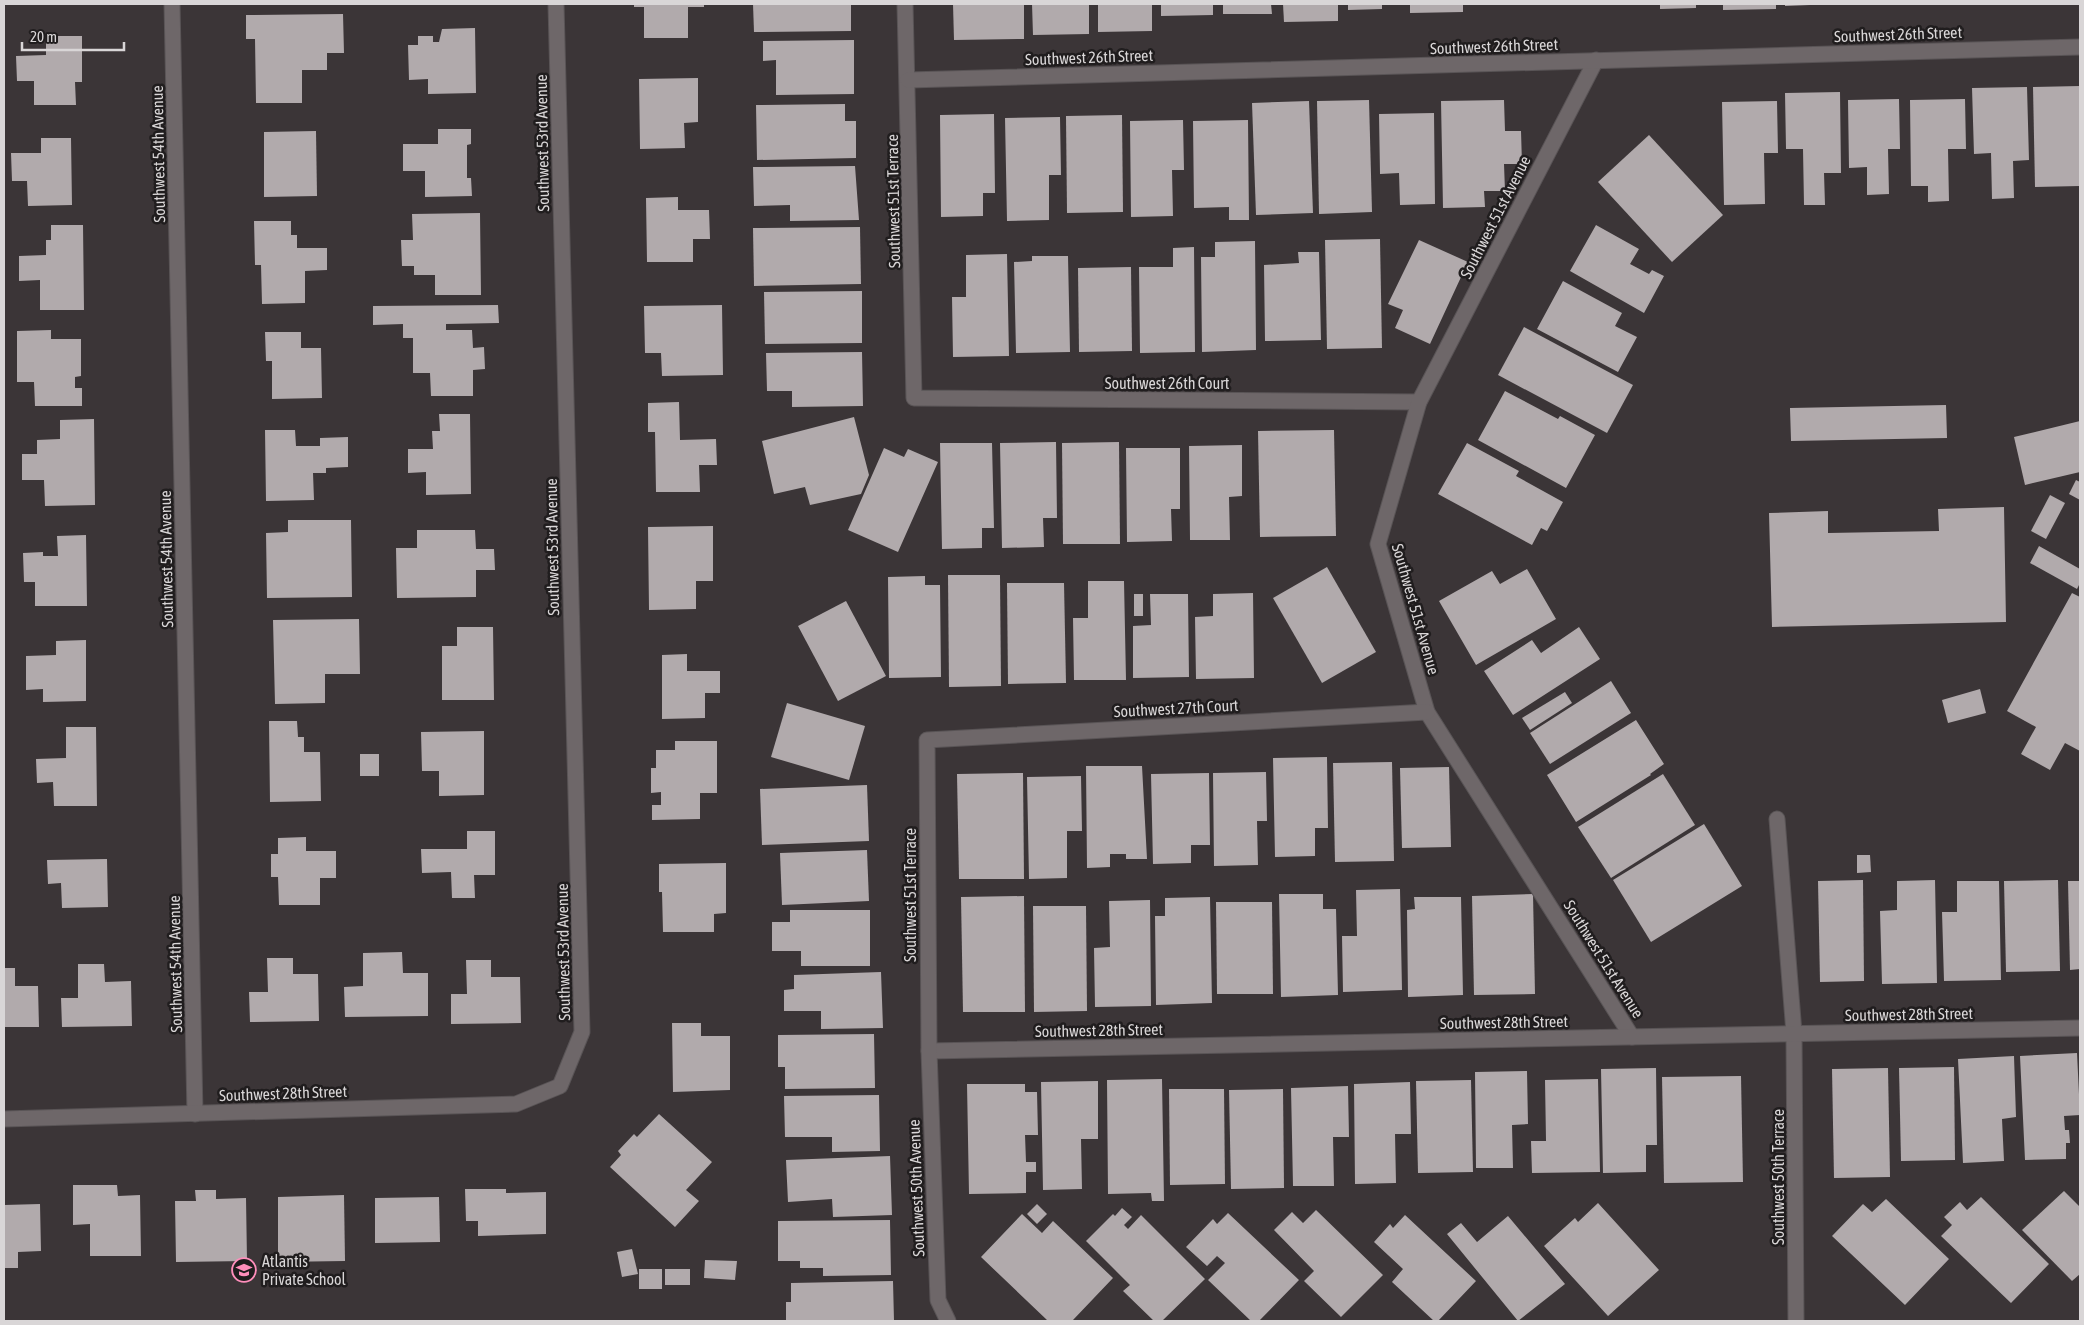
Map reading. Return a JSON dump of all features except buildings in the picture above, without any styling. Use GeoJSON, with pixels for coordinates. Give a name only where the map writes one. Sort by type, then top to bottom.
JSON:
{"type":"FeatureCollection","features":[{"type":"Feature","properties":{"kind":"street","name":"Southwest 54th Avenue"},"geometry":{"type":"LineString","coordinates":[[172,4],[195,1114]]}},
{"type":"Feature","properties":{"kind":"street","name":"Southwest 53rd Avenue"},"geometry":{"type":"LineString","coordinates":[[556,4],[582,1032],[560,1086]]}},
{"type":"Feature","properties":{"kind":"street","name":"Southwest 51st Terrace"},"geometry":{"type":"LineString","coordinates":[[904,4],[908,80],[914,398]]}},
{"type":"Feature","properties":{"kind":"street","name":"Southwest 26th Street"},"geometry":{"type":"LineString","coordinates":[[908,80],[2080,46]]}},
{"type":"Feature","properties":{"kind":"street","name":"Southwest 51st Avenue"},"geometry":{"type":"LineString","coordinates":[[1596,60],[1419,402],[1378,544],[1427,712],[1632,1037]]}},
{"type":"Feature","properties":{"kind":"street","name":"Southwest 26th Court"},"geometry":{"type":"LineString","coordinates":[[914,398],[1419,402]]}},
{"type":"Feature","properties":{"kind":"street","name":"Southwest 27th Court"},"geometry":{"type":"LineString","coordinates":[[927,740],[1427,712]]}},
{"type":"Feature","properties":{"kind":"street","name":"Southwest 51st Terrace"},"geometry":{"type":"LineString","coordinates":[[927,740],[929,1051]]}},
{"type":"Feature","properties":{"kind":"street","name":"Southwest 50th Terrace"},"geometry":{"type":"LineString","coordinates":[[1777,819],[1794,1033],[1796,1321]]}},
{"type":"Feature","properties":{"kind":"street","name":"Southwest 28th Street"},"geometry":{"type":"LineString","coordinates":[[929,1051],[2080,1028]]}},
{"type":"Feature","properties":{"kind":"street","name":"Southwest 50th Avenue"},"geometry":{"type":"LineString","coordinates":[[929,1051],[938,1300],[948,1321]]}},
{"type":"Feature","properties":{"kind":"street","name":"Southwest 28th Street"},"geometry":{"type":"LineString","coordinates":[[4,1119],[516,1104],[560,1086]]}},
{"type":"Feature","properties":{"kind":"place","name":"Atlantis Private School"},"geometry":{"type":"Point","coordinates":[244,1270]}}]}
